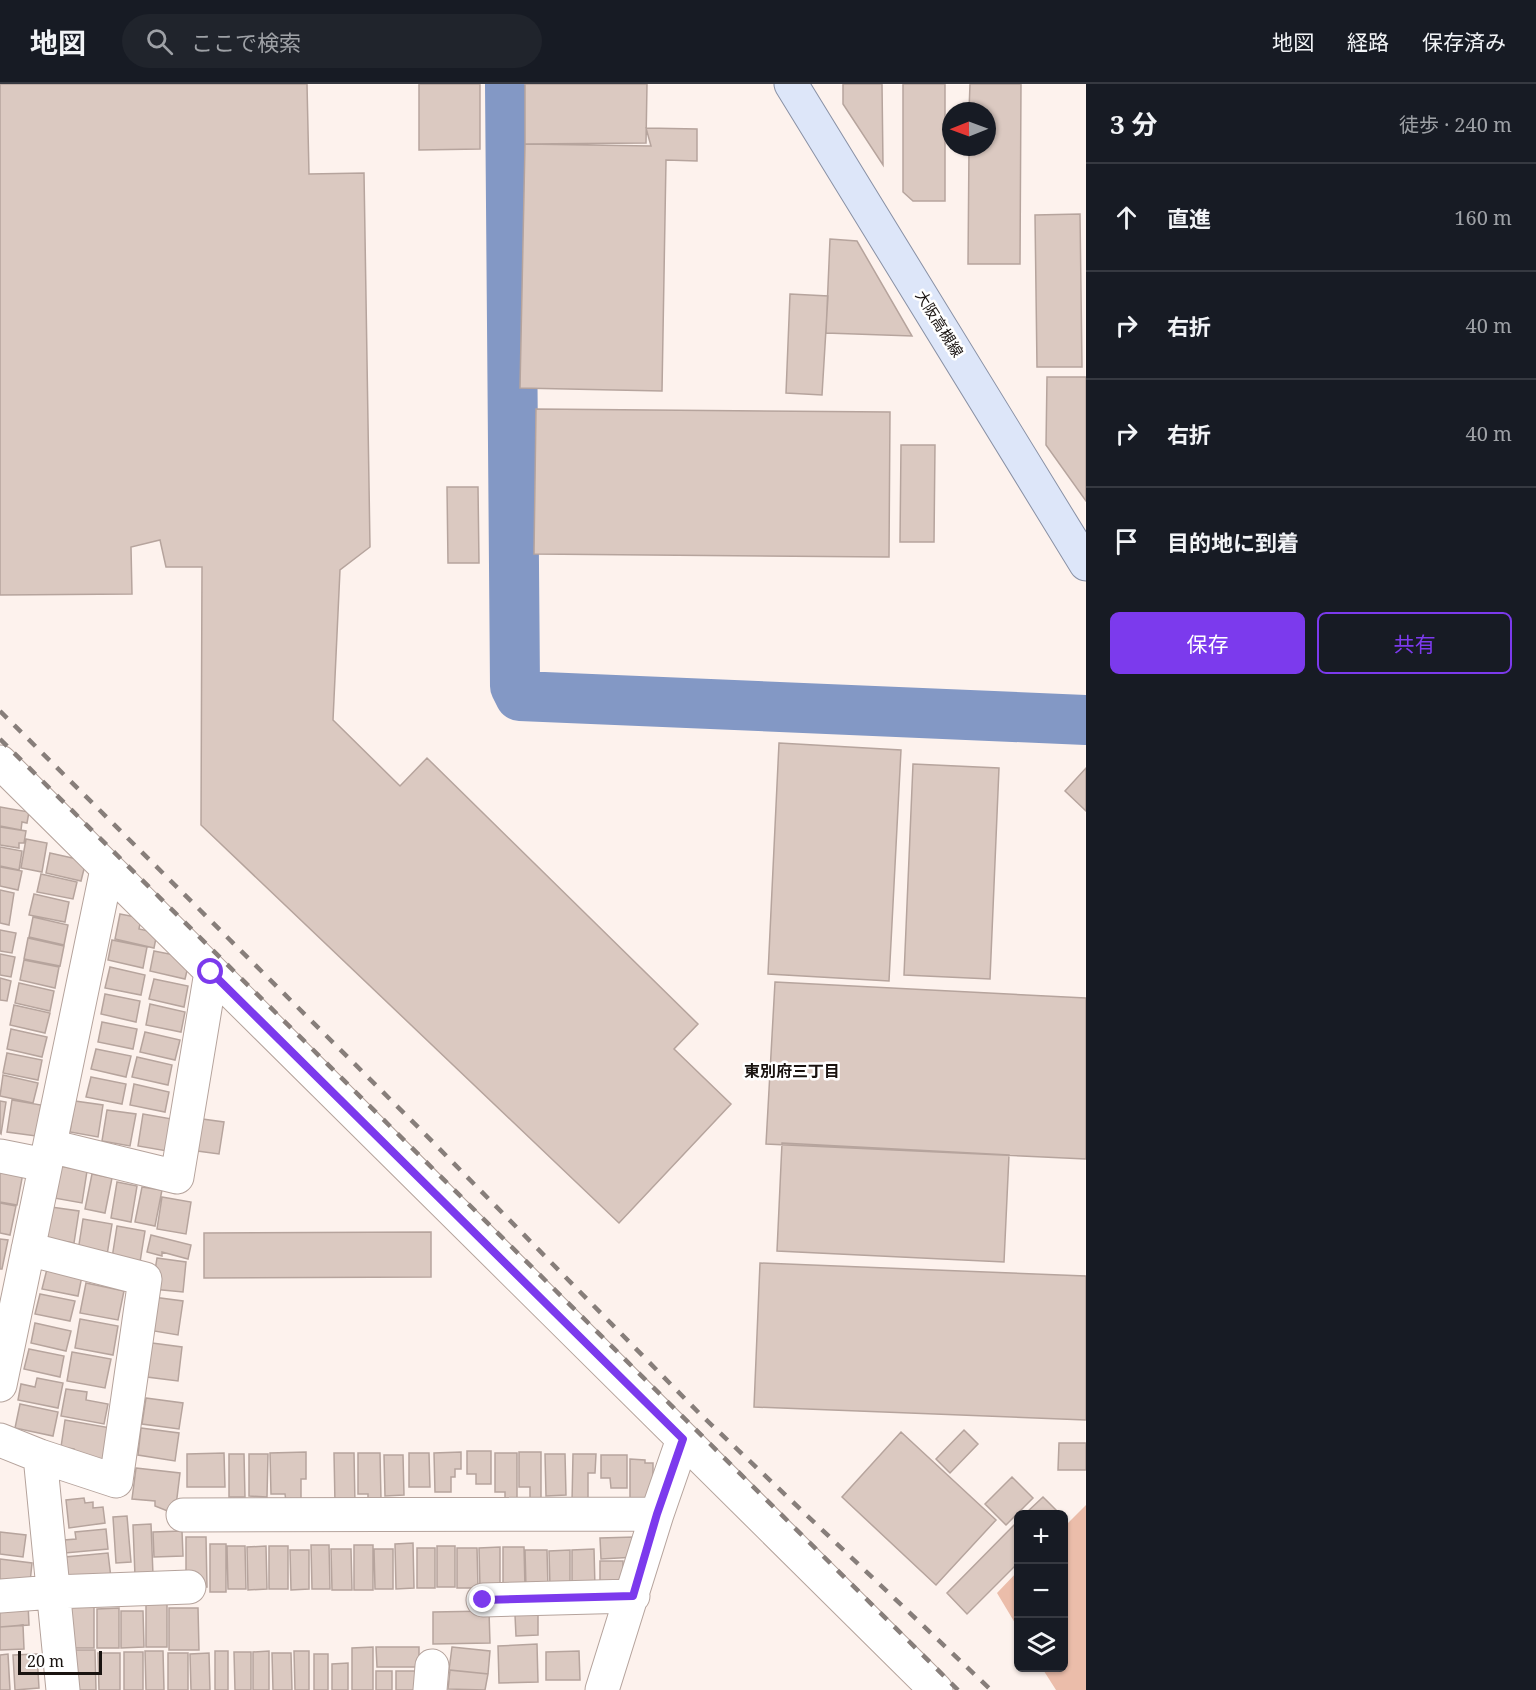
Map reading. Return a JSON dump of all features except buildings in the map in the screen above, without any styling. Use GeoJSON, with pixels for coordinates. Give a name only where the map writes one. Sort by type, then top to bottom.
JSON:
{"type":"FeatureCollection","features":[{"type":"Feature","properties":{"kind":"main road","name":"大阪高槻線"},"geometry":{"type":"LineString","coordinates":[[791,84],[1086,564]]}},
{"type":"Feature","properties":{"kind":"street"},"geometry":{"type":"LineString","coordinates":[[0,762],[936,1690]]}},
{"type":"Feature","properties":{"kind":"street"},"geometry":{"type":"LineString","coordinates":[[0,1385],[107,869]]}},
{"type":"Feature","properties":{"kind":"street"},"geometry":{"type":"LineString","coordinates":[[0,1156],[48,1155],[177,1177],[211,972]]}},
{"type":"Feature","properties":{"kind":"street"},"geometry":{"type":"LineString","coordinates":[[0,1440],[116,1481],[145,1279],[28,1249]]}},
{"type":"Feature","properties":{"kind":"street"},"geometry":{"type":"LineString","coordinates":[[602,1690],[683,1439]]}},
{"type":"Feature","properties":{"kind":"street"},"geometry":{"type":"LineString","coordinates":[[40,1456],[63,1690]]}},
{"type":"Feature","properties":{"kind":"street"},"geometry":{"type":"LineString","coordinates":[[183,1515],[657,1514]]}},
{"type":"Feature","properties":{"kind":"street"},"geometry":{"type":"LineString","coordinates":[[0,1596],[189,1587]]}},
{"type":"Feature","properties":{"kind":"street"},"geometry":{"type":"LineString","coordinates":[[483,1600],[633,1596]]}},
{"type":"Feature","properties":{"kind":"shaded area"},"geometry":{"type":"Polygon","coordinates":[[[1086,1505],[1086,1690],[1056,1690],[1045,1672],[1068,1672],[1068,1523],[1086,1505]]]}},
{"type":"Feature","properties":{"kind":"shaded area"},"geometry":{"type":"Polygon","coordinates":[[[1014,1575],[1014,1621],[997,1593],[1014,1575]]]}},
{"type":"Feature","properties":{"kind":"waterway"},"geometry":{"type":"LineString","coordinates":[[510,84],[515,686],[520,696],[1086,720]]}},
{"type":"Feature","properties":{"kind":"railway"},"geometry":{"type":"LineString","coordinates":[[0,711],[421,1130],[699,1413],[991,1690]]}},
{"type":"Feature","properties":{"kind":"railway"},"geometry":{"type":"LineString","coordinates":[[0,739],[958,1690]]}},
{"type":"Feature","properties":{"kind":"district","name":"東別府三丁目"},"geometry":{"type":"Point","coordinates":[792,1071]}},
{"type":"Feature","properties":{"kind":"route"},"geometry":{"type":"LineString","coordinates":[[211,972],[683,1439],[657,1514],[633,1596],[483,1600]]}}]}
